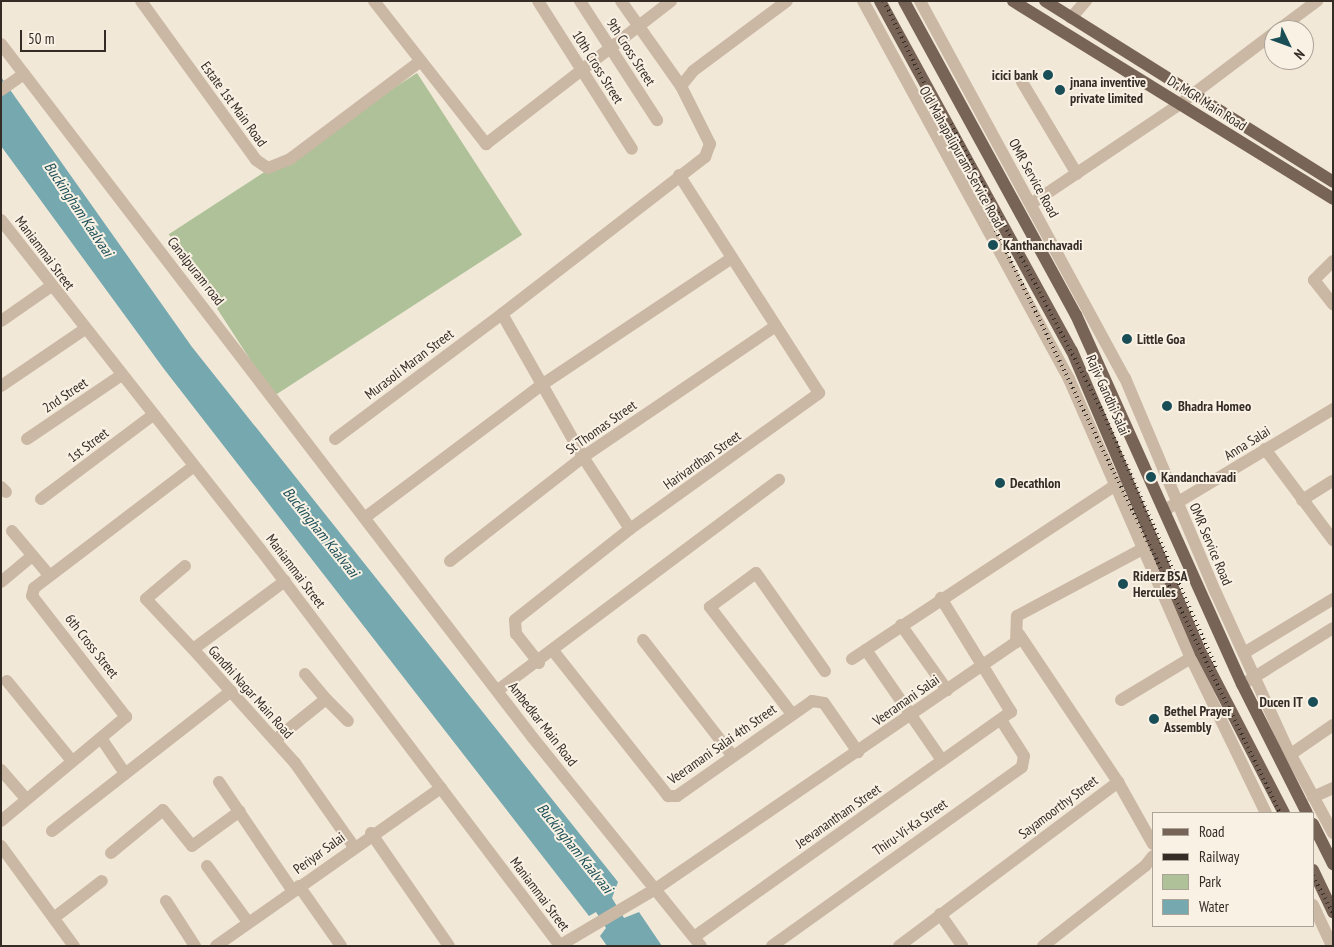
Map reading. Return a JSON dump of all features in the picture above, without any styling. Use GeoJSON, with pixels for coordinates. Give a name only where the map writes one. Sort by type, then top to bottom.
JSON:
{"type":"FeatureCollection","features":[{"type":"Feature","properties":{"kind":"main road","name":"Rajiv Gandhi Salai"},"geometry":{"type":"LineString","coordinates":[[880,1],[1072,351],[1129,477],[1201,653],[1283,812]]}},
{"type":"Feature","properties":{"kind":"main road","name":"Dr MGR Main Road"},"geometry":{"type":"LineString","coordinates":[[1013,1],[1333,182]]}},
{"type":"Feature","properties":{"kind":"main road","name":"Dr MGR Main Road"},"geometry":{"type":"LineString","coordinates":[[1044,1],[1071,18],[1185,100],[1333,200]]}},
{"type":"Feature","properties":{"kind":"main road","name":"Rajiv Gandhi Salai"},"geometry":{"type":"LineString","coordinates":[[913,4],[1076,315],[1242,684],[1306,812]]}},
{"type":"Feature","properties":{"kind":"main road"},"geometry":{"type":"LineString","coordinates":[[1314,826],[1333,864]]}},
{"type":"Feature","properties":{"kind":"main road"},"geometry":{"type":"LineString","coordinates":[[1314,872],[1333,912]]}},
{"type":"Feature","properties":{"kind":"street","name":"Estate 1st Main Road"},"geometry":{"type":"LineString","coordinates":[[141,1],[256,160],[268,168],[290,159],[419,62]]}},
{"type":"Feature","properties":{"kind":"street"},"geometry":{"type":"LineString","coordinates":[[374,1],[419,62],[486,144],[638,27],[664,4]]}},
{"type":"Feature","properties":{"kind":"street","name":"10th Cross Street"},"geometry":{"type":"LineString","coordinates":[[538,1],[632,149]]}},
{"type":"Feature","properties":{"kind":"street","name":"9th Cross Street"},"geometry":{"type":"LineString","coordinates":[[580,1],[657,120]]}},
{"type":"Feature","properties":{"kind":"street","name":"Murasoli Maran Street"},"geometry":{"type":"LineString","coordinates":[[334,439],[502,314],[705,157],[710,144],[681,86],[621,1]]}},
{"type":"Feature","properties":{"kind":"street"},"geometry":{"type":"LineString","coordinates":[[681,86],[693,71],[787,1]]}},
{"type":"Feature","properties":{"kind":"street","name":"Old Mahapalipuram Service Road"},"geometry":{"type":"LineString","coordinates":[[862,1],[1069,379],[1191,658],[1266,812]]}},
{"type":"Feature","properties":{"kind":"street"},"geometry":{"type":"LineString","coordinates":[[1071,18],[1086,1]]}},
{"type":"Feature","properties":{"kind":"street"},"geometry":{"type":"LineString","coordinates":[[1291,20],[1317,1]]}},
{"type":"Feature","properties":{"kind":"street","name":"OMR Service Road"},"geometry":{"type":"LineString","coordinates":[[913,4],[1031,204],[1125,378],[1255,678],[1313,798],[1333,833]]}},
{"type":"Feature","properties":{"kind":"street"},"geometry":{"type":"LineString","coordinates":[[1031,204],[1185,100],[1264,41]]}},
{"type":"Feature","properties":{"kind":"street","name":"Canalpuram road"},"geometry":{"type":"LineString","coordinates":[[1,44],[19,77],[367,516]]}},
{"type":"Feature","properties":{"kind":"street"},"geometry":{"type":"LineString","coordinates":[[1,90],[19,77]]}},
{"type":"Feature","properties":{"kind":"street"},"geometry":{"type":"LineString","coordinates":[[1022,82],[1077,174]]}},
{"type":"Feature","properties":{"kind":"street","name":"Harivardhan Street"},"geometry":{"type":"LineString","coordinates":[[538,663],[516,634],[515,620],[630,529],[817,398],[819,388],[776,326],[679,176]]}},
{"type":"Feature","properties":{"kind":"street","name":"Maniammai Street"},"geometry":{"type":"LineString","coordinates":[[1,220],[50,287],[85,329],[120,376],[285,581],[559,946]]}},
{"type":"Feature","properties":{"kind":"street"},"geometry":{"type":"LineString","coordinates":[[367,516],[544,384],[732,258]]}},
{"type":"Feature","properties":{"kind":"street"},"geometry":{"type":"LineString","coordinates":[[1333,261],[1314,280],[1333,304]]}},
{"type":"Feature","properties":{"kind":"street"},"geometry":{"type":"LineString","coordinates":[[1,321],[50,287]]}},
{"type":"Feature","properties":{"kind":"street"},"geometry":{"type":"LineString","coordinates":[[502,314],[544,384],[583,457],[630,529]]}},
{"type":"Feature","properties":{"kind":"street","name":"St Thomas Street"},"geometry":{"type":"LineString","coordinates":[[450,561],[583,457],[776,326]]}},
{"type":"Feature","properties":{"kind":"street"},"geometry":{"type":"LineString","coordinates":[[1,386],[85,329]]}},
{"type":"Feature","properties":{"kind":"street","name":"2nd Street"},"geometry":{"type":"LineString","coordinates":[[27,439],[120,376]]}},
{"type":"Feature","properties":{"kind":"street","name":"Anna Salai"},"geometry":{"type":"LineString","coordinates":[[1165,510],[1333,409]]}},
{"type":"Feature","properties":{"kind":"street","name":"1st Street"},"geometry":{"type":"LineString","coordinates":[[41,499],[152,415]]}},
{"type":"Feature","properties":{"kind":"street"},"geometry":{"type":"LineString","coordinates":[[1265,449],[1333,540]]}},
{"type":"Feature","properties":{"kind":"street"},"geometry":{"type":"LineString","coordinates":[[12,531],[49,575],[193,467]]}},
{"type":"Feature","properties":{"kind":"street"},"geometry":{"type":"LineString","coordinates":[[852,659],[941,598],[1129,477]]}},
{"type":"Feature","properties":{"kind":"street"},"geometry":{"type":"LineString","coordinates":[[498,690],[554,652],[779,480]]}},
{"type":"Feature","properties":{"kind":"street"},"geometry":{"type":"LineString","coordinates":[[1302,500],[1333,481]]}},
{"type":"Feature","properties":{"kind":"street","name":"Ambedkar Main Road"},"geometry":{"type":"LineString","coordinates":[[367,516],[498,690],[658,888],[698,941]]}},
{"type":"Feature","properties":{"kind":"street"},"geometry":{"type":"LineString","coordinates":[[1019,634],[1014,623],[1017,616],[1156,542]]}},
{"type":"Feature","properties":{"kind":"street"},"geometry":{"type":"LineString","coordinates":[[1,582],[32,556]]}},
{"type":"Feature","properties":{"kind":"street"},"geometry":{"type":"LineString","coordinates":[[185,566],[146,599],[193,650]]}},
{"type":"Feature","properties":{"kind":"street"},"geometry":{"type":"LineString","coordinates":[[792,714],[710,607],[756,573],[825,671]]}},
{"type":"Feature","properties":{"kind":"street","name":"6th Cross Street"},"geometry":{"type":"LineString","coordinates":[[49,575],[32,592],[125,712],[124,720],[101,738]]}},
{"type":"Feature","properties":{"kind":"street","name":"Gandhi Nagar Main Road"},"geometry":{"type":"LineString","coordinates":[[285,581],[193,650],[275,740],[354,847]]}},
{"type":"Feature","properties":{"kind":"street"},"geometry":{"type":"LineString","coordinates":[[941,598],[1012,708],[1001,720]]}},
{"type":"Feature","properties":{"kind":"street"},"geometry":{"type":"LineString","coordinates":[[1244,653],[1333,599]]}},
{"type":"Feature","properties":{"kind":"street"},"geometry":{"type":"LineString","coordinates":[[901,625],[947,690]]}},
{"type":"Feature","properties":{"kind":"street"},"geometry":{"type":"LineString","coordinates":[[1242,684],[1255,678],[1333,628]]}},
{"type":"Feature","properties":{"kind":"street","name":"Veeramani Salai"},"geometry":{"type":"LineString","coordinates":[[559,946],[644,893],[658,888],[1016,642],[1019,634]]}},
{"type":"Feature","properties":{"kind":"street","name":"Sayamoorthy Street"},"geometry":{"type":"LineString","coordinates":[[899,946],[1118,782],[1019,634]]}},
{"type":"Feature","properties":{"kind":"street"},"geometry":{"type":"LineString","coordinates":[[643,640],[731,754]]}},
{"type":"Feature","properties":{"kind":"street"},"geometry":{"type":"LineString","coordinates":[[866,650],[942,760]]}},
{"type":"Feature","properties":{"kind":"street","name":"Veeramani Salai 4th Street"},"geometry":{"type":"LineString","coordinates":[[554,652],[668,796],[677,796],[731,754],[812,700],[824,703],[858,752]]}},
{"type":"Feature","properties":{"kind":"street"},"geometry":{"type":"LineString","coordinates":[[1121,700],[1191,658]]}},
{"type":"Feature","properties":{"kind":"street"},"geometry":{"type":"LineString","coordinates":[[305,674],[348,721]]}},
{"type":"Feature","properties":{"kind":"street"},"geometry":{"type":"LineString","coordinates":[[7,681],[72,761]]}},
{"type":"Feature","properties":{"kind":"street"},"geometry":{"type":"LineString","coordinates":[[52,831],[124,772],[231,691]]}},
{"type":"Feature","properties":{"kind":"street"},"geometry":{"type":"LineString","coordinates":[[275,740],[326,699]]}},
{"type":"Feature","properties":{"kind":"street","name":"Jeevanantham Street"},"geometry":{"type":"LineString","coordinates":[[698,941],[942,760],[1001,720]]}},
{"type":"Feature","properties":{"kind":"street","name":"Thiru-Vi-Ka Street"},"geometry":{"type":"LineString","coordinates":[[772,946],[1022,767],[1024,756],[1001,720]]}},
{"type":"Feature","properties":{"kind":"street"},"geometry":{"type":"LineString","coordinates":[[1291,754],[1333,725]]}},
{"type":"Feature","properties":{"kind":"street"},"geometry":{"type":"LineString","coordinates":[[1,821],[101,738],[124,772]]}},
{"type":"Feature","properties":{"kind":"street"},"geometry":{"type":"LineString","coordinates":[[1,770],[26,799]]}},
{"type":"Feature","properties":{"kind":"street"},"geometry":{"type":"LineString","coordinates":[[219,782],[341,946]]}},
{"type":"Feature","properties":{"kind":"street"},"geometry":{"type":"LineString","coordinates":[[1118,782],[1152,842]]}},
{"type":"Feature","properties":{"kind":"street","name":"Periyar Salai"},"geometry":{"type":"LineString","coordinates":[[216,946],[371,833],[441,788]]}},
{"type":"Feature","properties":{"kind":"street"},"geometry":{"type":"LineString","coordinates":[[1313,798],[1333,788]]}},
{"type":"Feature","properties":{"kind":"street"},"geometry":{"type":"LineString","coordinates":[[111,853],[163,810],[192,846],[240,811]]}},
{"type":"Feature","properties":{"kind":"street"},"geometry":{"type":"LineString","coordinates":[[371,833],[449,946]]}},
{"type":"Feature","properties":{"kind":"street"},"geometry":{"type":"LineString","coordinates":[[1,846],[55,917],[74,946]]}},
{"type":"Feature","properties":{"kind":"street"},"geometry":{"type":"LineString","coordinates":[[1043,946],[1145,866],[1152,857]]}},
{"type":"Feature","properties":{"kind":"street"},"geometry":{"type":"LineString","coordinates":[[207,866],[248,922]]}},
{"type":"Feature","properties":{"kind":"street"},"geometry":{"type":"LineString","coordinates":[[55,917],[102,881]]}},
{"type":"Feature","properties":{"kind":"street"},"geometry":{"type":"LineString","coordinates":[[166,901],[195,946]]}},
{"type":"Feature","properties":{"kind":"street"},"geometry":{"type":"LineString","coordinates":[[1314,907],[1332,946]]}},
{"type":"Feature","properties":{"kind":"street"},"geometry":{"type":"LineString","coordinates":[[940,914],[962,946]]}},
{"type":"Feature","properties":{"kind":"green space"},"geometry":{"type":"Polygon","coordinates":[[[417,73],[522,235],[274,396],[169,234],[417,73]]]}},
{"type":"Feature","properties":{"kind":"water","name":"Buckingham Kaalvaai"},"geometry":{"type":"Polygon","coordinates":[[[1,77],[192,347],[618,882],[612,898],[624,918],[639,912],[662,946],[607,946],[600,936],[606,928],[596,912],[589,916],[164,369],[1,146],[1,77]]]}},
{"type":"Feature","properties":{"kind":"railway"},"geometry":{"type":"LineString","coordinates":[[884,1],[1280,812]]}},
{"type":"Feature","properties":{"kind":"railway"},"geometry":{"type":"LineString","coordinates":[[951,124],[1102,410],[1217,669]]}},
{"type":"Feature","properties":{"kind":"railway"},"geometry":{"type":"LineString","coordinates":[[1314,878],[1333,913]]}},
{"type":"Feature","properties":{"kind":"place","name":"icici bank"},"geometry":{"type":"Point","coordinates":[1048,75]}},
{"type":"Feature","properties":{"kind":"place","name":"jnana inventive private limited"},"geometry":{"type":"Point","coordinates":[1060,90]}},
{"type":"Feature","properties":{"kind":"place","name":"Kanthanchavadi"},"geometry":{"type":"Point","coordinates":[993,245]}},
{"type":"Feature","properties":{"kind":"place","name":"Little Goa"},"geometry":{"type":"Point","coordinates":[1127,339]}},
{"type":"Feature","properties":{"kind":"place","name":"Bhadra Homeo"},"geometry":{"type":"Point","coordinates":[1167,406]}},
{"type":"Feature","properties":{"kind":"place","name":"Kandanchavadi"},"geometry":{"type":"Point","coordinates":[1151,477]}},
{"type":"Feature","properties":{"kind":"place","name":"Decathlon"},"geometry":{"type":"Point","coordinates":[1000,483]}},
{"type":"Feature","properties":{"kind":"place","name":"Riderz BSA Hercules"},"geometry":{"type":"Point","coordinates":[1123,584]}},
{"type":"Feature","properties":{"kind":"place","name":"Ducen IT"},"geometry":{"type":"Point","coordinates":[1313,702]}},
{"type":"Feature","properties":{"kind":"place","name":"Bethel Prayer Assembly"},"geometry":{"type":"Point","coordinates":[1154,719]}}]}
